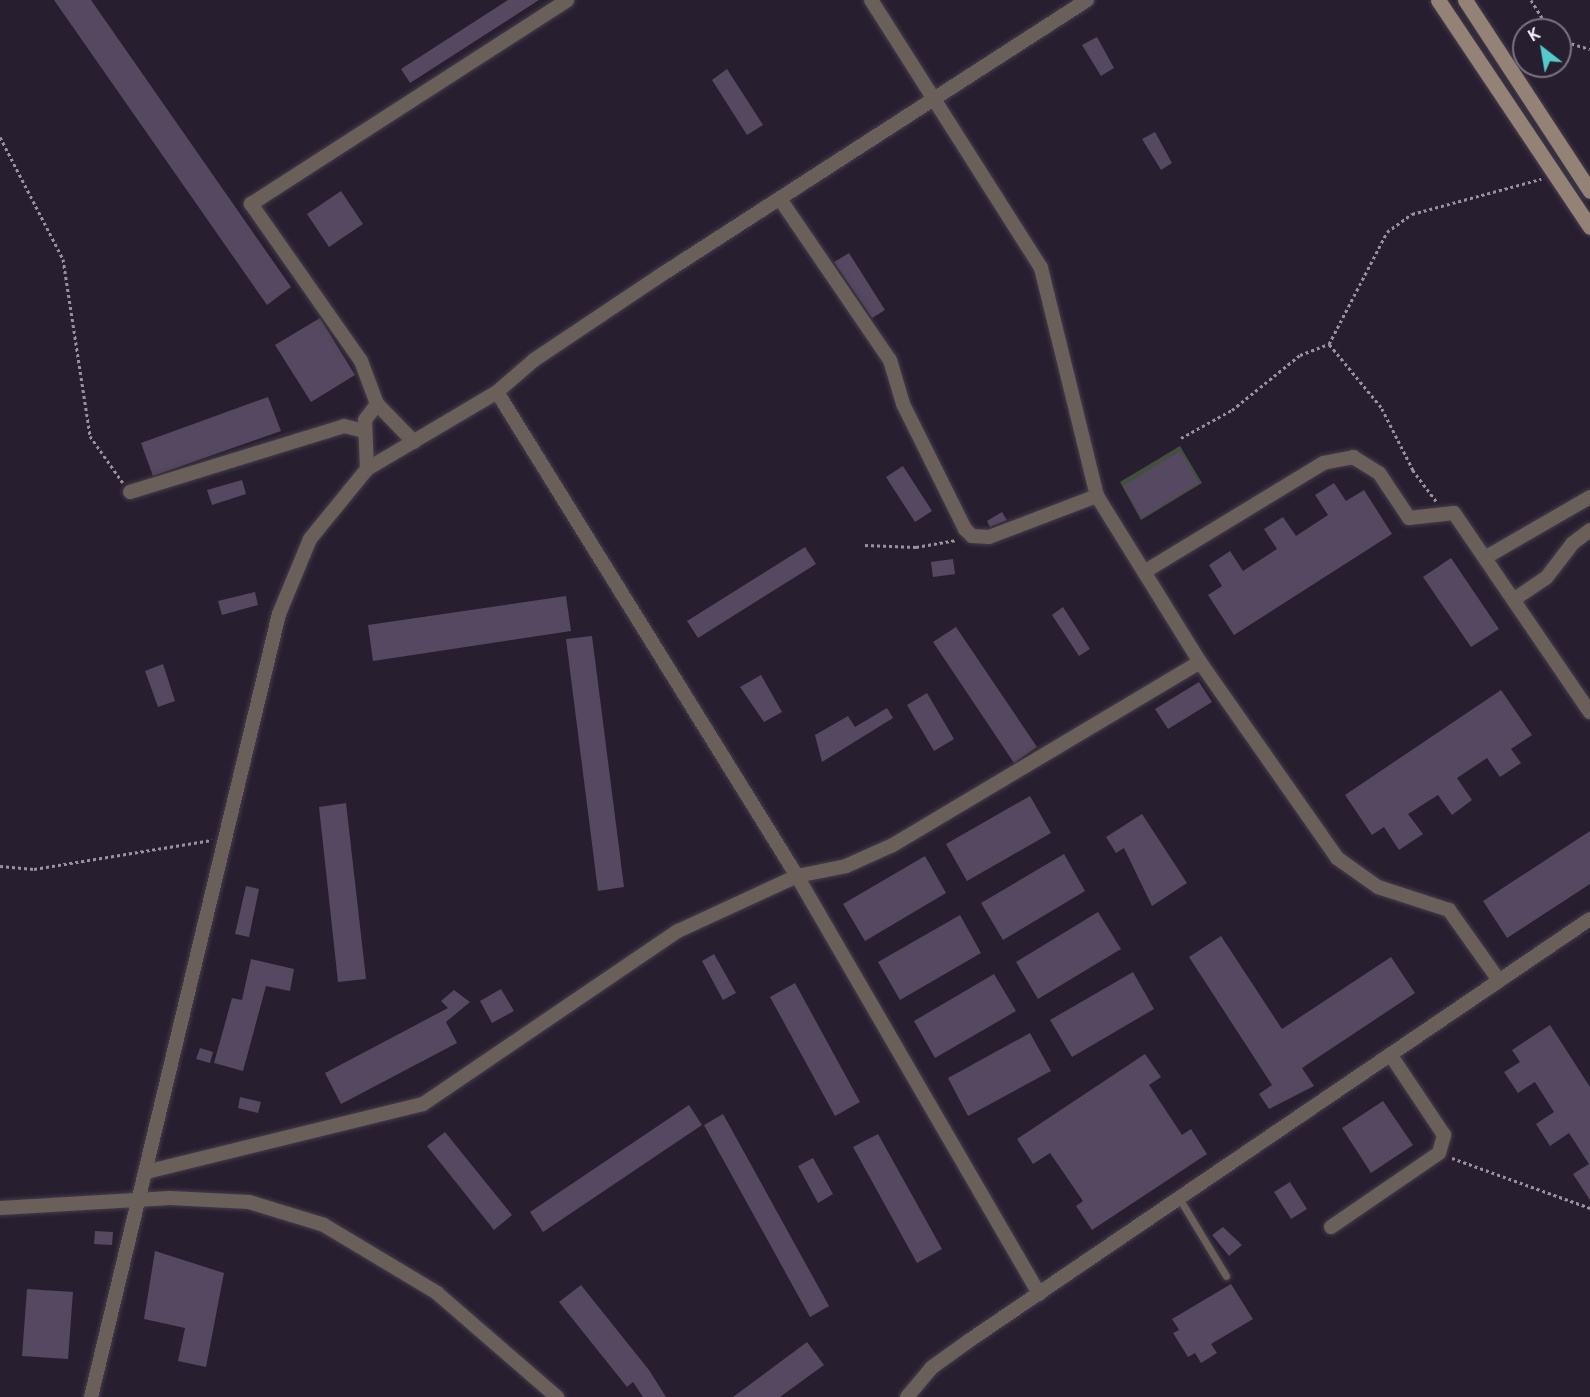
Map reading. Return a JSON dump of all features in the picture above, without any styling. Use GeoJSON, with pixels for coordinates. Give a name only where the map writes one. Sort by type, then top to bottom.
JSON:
{"type":"FeatureCollection","features":[{"type":"Feature","properties":{"kind":"main road"},"geometry":{"type":"LineString","coordinates":[[1438,0],[1557,174],[1590,228]]}},
{"type":"Feature","properties":{"kind":"main road"},"geometry":{"type":"LineString","coordinates":[[1466,1],[1590,191]]}},
{"type":"Feature","properties":{"kind":"street"},"geometry":{"type":"LineString","coordinates":[[414,442],[377,404],[361,361],[251,204],[567,0]]}},
{"type":"Feature","properties":{"kind":"street"},"geometry":{"type":"LineString","coordinates":[[871,0],[1041,268],[1097,496],[1200,662],[1338,858],[1378,887],[1449,910],[1498,979]]}},
{"type":"Feature","properties":{"kind":"street"},"geometry":{"type":"LineString","coordinates":[[91,1397],[279,614],[310,539],[368,469],[497,392],[534,360],[1087,0]]}},
{"type":"Feature","properties":{"kind":"street"},"geometry":{"type":"LineString","coordinates":[[780,199],[890,360],[903,404],[972,536],[1004,533],[1097,496]]}},
{"type":"Feature","properties":{"kind":"street"},"geometry":{"type":"LineString","coordinates":[[497,392],[797,876],[1039,1294]]}},
{"type":"Feature","properties":{"kind":"street"},"geometry":{"type":"LineString","coordinates":[[368,469],[364,431],[377,404]]}},
{"type":"Feature","properties":{"kind":"street"},"geometry":{"type":"LineString","coordinates":[[130,492],[344,426],[364,431]]}},
{"type":"Feature","properties":{"kind":"street"},"geometry":{"type":"LineString","coordinates":[[1144,572],[1341,456],[1365,462],[1379,473],[1410,518],[1454,513],[1488,556],[1590,712]]}},
{"type":"Feature","properties":{"kind":"street"},"geometry":{"type":"LineString","coordinates":[[1488,556],[1590,497]]}},
{"type":"Feature","properties":{"kind":"street"},"geometry":{"type":"LineString","coordinates":[[1516,598],[1546,578],[1573,543],[1590,530]]}},
{"type":"Feature","properties":{"kind":"street"},"geometry":{"type":"LineString","coordinates":[[146,1172],[423,1104],[678,931],[797,876],[846,866],[893,845],[1200,662]]}},
{"type":"Feature","properties":{"kind":"street"},"geometry":{"type":"LineString","coordinates":[[907,1397],[931,1368],[1498,979],[1590,919]]}},
{"type":"Feature","properties":{"kind":"street"},"geometry":{"type":"LineString","coordinates":[[1330,1227],[1438,1153],[1444,1135],[1390,1054]]}},
{"type":"Feature","properties":{"kind":"street"},"geometry":{"type":"LineString","coordinates":[[0,1208],[140,1196],[249,1202],[324,1225],[437,1293],[557,1397]]}},
{"type":"Feature","properties":{"kind":"lane"},"geometry":{"type":"LineString","coordinates":[[1179,1198],[1226,1276]]}},
{"type":"Feature","properties":{"kind":"path"},"geometry":{"type":"LineString","coordinates":[[1531,0],[1542,18]]}},
{"type":"Feature","properties":{"kind":"path"},"geometry":{"type":"LineString","coordinates":[[1572,44],[1590,49]]}},
{"type":"Feature","properties":{"kind":"path"},"geometry":{"type":"LineString","coordinates":[[0,137],[63,259],[90,436],[130,492]]}},
{"type":"Feature","properties":{"kind":"path"},"geometry":{"type":"LineString","coordinates":[[1181,438],[1232,410],[1300,355],[1329,344],[1387,232],[1412,214],[1557,174]]}},
{"type":"Feature","properties":{"kind":"path"},"geometry":{"type":"LineString","coordinates":[[1329,344],[1381,407],[1429,496],[1454,513]]}},
{"type":"Feature","properties":{"kind":"path"},"geometry":{"type":"LineString","coordinates":[[865,545],[916,547],[972,536]]}},
{"type":"Feature","properties":{"kind":"path"},"geometry":{"type":"LineString","coordinates":[[0,866],[34,869],[227,837]]}},
{"type":"Feature","properties":{"kind":"path"},"geometry":{"type":"LineString","coordinates":[[1438,1153],[1590,1208]]}},
{"type":"Feature","properties":{"kind":"green space"},"geometry":{"type":"Polygon","coordinates":[[[1180,446],[1202,483],[1141,520],[1120,482],[1180,446]]]}},
{"type":"Feature","properties":{"kind":"building"},"geometry":{"type":"Polygon","coordinates":[[[54,0],[91,0],[291,287],[267,305],[54,0]]]}},
{"type":"Feature","properties":{"kind":"building"},"geometry":{"type":"Polygon","coordinates":[[[508,0],[539,0],[410,83],[401,69],[508,0]]]}},
{"type":"Feature","properties":{"kind":"building"},"geometry":{"type":"Polygon","coordinates":[[[1097,37],[1114,68],[1101,76],[1082,45],[1097,37]]]}},
{"type":"Feature","properties":{"kind":"building"},"geometry":{"type":"Polygon","coordinates":[[[727,69],[763,125],[747,135],[712,80],[727,69]]]}},
{"type":"Feature","properties":{"kind":"building"},"geometry":{"type":"Polygon","coordinates":[[[1155,132],[1172,163],[1161,170],[1142,139],[1155,132]]]}},
{"type":"Feature","properties":{"kind":"building"},"geometry":{"type":"Polygon","coordinates":[[[341,191],[363,224],[329,247],[307,214],[341,191]]]}},
{"type":"Feature","properties":{"kind":"building"},"geometry":{"type":"Polygon","coordinates":[[[849,253],[885,310],[872,318],[834,262],[849,253]]]}},
{"type":"Feature","properties":{"kind":"building"},"geometry":{"type":"Polygon","coordinates":[[[320,318],[355,375],[311,402],[275,345],[320,318]]]}},
{"type":"Feature","properties":{"kind":"building"},"geometry":{"type":"Polygon","coordinates":[[[268,397],[281,431],[153,476],[141,443],[268,397]]]}},
{"type":"Feature","properties":{"kind":"building"},"geometry":{"type":"Polygon","coordinates":[[[1180,451],[1199,483],[1142,518],[1123,486],[1180,451]]]}},
{"type":"Feature","properties":{"kind":"building"},"geometry":{"type":"Polygon","coordinates":[[[903,466],[932,511],[915,522],[886,477],[903,466]]]}},
{"type":"Feature","properties":{"kind":"building"},"geometry":{"type":"Polygon","coordinates":[[[242,480],[246,494],[212,505],[207,490],[242,480]]]}},
{"type":"Feature","properties":{"kind":"building"},"geometry":{"type":"Polygon","coordinates":[[[1334,483],[1346,501],[1364,490],[1392,534],[1234,635],[1208,595],[1222,586],[1209,565],[1230,551],[1243,571],[1277,549],[1264,529],[1283,517],[1296,536],[1328,515],[1315,495],[1334,483]]]}},
{"type":"Feature","properties":{"kind":"building"},"geometry":{"type":"Polygon","coordinates":[[[1002,512],[1007,520],[990,527],[987,521],[1002,512]]]}},
{"type":"Feature","properties":{"kind":"building"},"geometry":{"type":"Polygon","coordinates":[[[805,547],[816,564],[698,638],[687,621],[805,547]]]}},
{"type":"Feature","properties":{"kind":"building"},"geometry":{"type":"Polygon","coordinates":[[[1451,558],[1499,629],[1471,647],[1423,577],[1451,558]]]}},
{"type":"Feature","properties":{"kind":"building"},"geometry":{"type":"Polygon","coordinates":[[[953,559],[955,574],[933,577],[931,562],[953,559]]]}},
{"type":"Feature","properties":{"kind":"building"},"geometry":{"type":"Polygon","coordinates":[[[255,592],[258,605],[222,615],[218,601],[255,592]]]}},
{"type":"Feature","properties":{"kind":"building"},"geometry":{"type":"Polygon","coordinates":[[[566,596],[571,631],[373,661],[368,625],[566,596]]]}},
{"type":"Feature","properties":{"kind":"building"},"geometry":{"type":"Polygon","coordinates":[[[1063,607],[1090,649],[1079,656],[1052,615],[1063,607]]]}},
{"type":"Feature","properties":{"kind":"building"},"geometry":{"type":"Polygon","coordinates":[[[956,627],[1037,747],[1014,763],[933,642],[956,627]]]}},
{"type":"Feature","properties":{"kind":"building"},"geometry":{"type":"Polygon","coordinates":[[[592,636],[624,887],[598,891],[566,639],[592,636]]]}},
{"type":"Feature","properties":{"kind":"building"},"geometry":{"type":"Polygon","coordinates":[[[163,664],[175,701],[158,707],[145,671],[163,664]]]}},
{"type":"Feature","properties":{"kind":"building"},"geometry":{"type":"Polygon","coordinates":[[[761,675],[782,712],[764,722],[740,687],[761,675]]]}},
{"type":"Feature","properties":{"kind":"building"},"geometry":{"type":"Polygon","coordinates":[[[1199,682],[1212,702],[1168,729],[1155,709],[1199,682]]]}},
{"type":"Feature","properties":{"kind":"building"},"geometry":{"type":"Polygon","coordinates":[[[1501,690],[1532,735],[1511,749],[1521,763],[1500,777],[1487,758],[1457,778],[1472,800],[1452,815],[1438,795],[1408,814],[1423,834],[1399,850],[1384,827],[1372,835],[1345,795],[1501,690]]]}},
{"type":"Feature","properties":{"kind":"building"},"geometry":{"type":"Polygon","coordinates":[[[927,693],[954,739],[934,751],[907,705],[927,693]]]}},
{"type":"Feature","properties":{"kind":"building"},"geometry":{"type":"Polygon","coordinates":[[[887,708],[893,718],[822,762],[815,735],[848,716],[855,727],[887,708]]]}},
{"type":"Feature","properties":{"kind":"building"},"geometry":{"type":"Polygon","coordinates":[[[1030,796],[1051,833],[967,881],[946,844],[1030,796]]]}},
{"type":"Feature","properties":{"kind":"building"},"geometry":{"type":"Polygon","coordinates":[[[346,803],[366,979],[338,982],[319,807],[346,803]]]}},
{"type":"Feature","properties":{"kind":"building"},"geometry":{"type":"Polygon","coordinates":[[[1142,814],[1187,883],[1152,906],[1124,848],[1116,853],[1106,837],[1142,814]]]}},
{"type":"Feature","properties":{"kind":"building"},"geometry":{"type":"Polygon","coordinates":[[[1590,831],[1590,884],[1507,938],[1483,901],[1590,831]]]}},
{"type":"Feature","properties":{"kind":"building"},"geometry":{"type":"Polygon","coordinates":[[[1064,854],[1085,891],[1003,940],[981,903],[1064,854]]]}},
{"type":"Feature","properties":{"kind":"building"},"geometry":{"type":"Polygon","coordinates":[[[925,856],[946,893],[865,941],[843,904],[925,856]]]}},
{"type":"Feature","properties":{"kind":"building"},"geometry":{"type":"Polygon","coordinates":[[[246,886],[259,889],[249,937],[235,934],[246,886]]]}},
{"type":"Feature","properties":{"kind":"building"},"geometry":{"type":"Polygon","coordinates":[[[1098,912],[1121,949],[1038,999],[1016,962],[1098,912]]]}},
{"type":"Feature","properties":{"kind":"building"},"geometry":{"type":"Polygon","coordinates":[[[960,915],[981,953],[900,1000],[878,962],[960,915]]]}},
{"type":"Feature","properties":{"kind":"building"},"geometry":{"type":"Polygon","coordinates":[[[1221,936],[1282,1029],[1391,957],[1415,993],[1302,1068],[1314,1086],[1269,1109],[1259,1094],[1272,1085],[1189,957],[1221,936]]]}},
{"type":"Feature","properties":{"kind":"building"},"geometry":{"type":"Polygon","coordinates":[[[714,954],[736,993],[723,1000],[702,961],[714,954]]]}},
{"type":"Feature","properties":{"kind":"building"},"geometry":{"type":"Polygon","coordinates":[[[251,959],[294,969],[290,991],[266,986],[243,1071],[214,1063],[232,998],[242,1000],[251,959]]]}},
{"type":"Feature","properties":{"kind":"building"},"geometry":{"type":"Polygon","coordinates":[[[1133,972],[1154,1009],[1072,1057],[1050,1020],[1133,972]]]}},
{"type":"Feature","properties":{"kind":"building"},"geometry":{"type":"Polygon","coordinates":[[[994,974],[1016,1011],[935,1058],[914,1021],[994,974]]]}},
{"type":"Feature","properties":{"kind":"building"},"geometry":{"type":"Polygon","coordinates":[[[795,983],[860,1102],[835,1116],[770,997],[795,983]]]}},
{"type":"Feature","properties":{"kind":"building"},"geometry":{"type":"Polygon","coordinates":[[[501,989],[514,1011],[492,1023],[480,1001],[501,989]]]}},
{"type":"Feature","properties":{"kind":"building"},"geometry":{"type":"Polygon","coordinates":[[[454,990],[470,1002],[446,1022],[457,1043],[341,1104],[325,1073],[448,1008],[441,1001],[454,990]]]}},
{"type":"Feature","properties":{"kind":"building"},"geometry":{"type":"Polygon","coordinates":[[[1550,1025],[1590,1087],[1590,1200],[1573,1174],[1589,1164],[1569,1133],[1550,1146],[1536,1124],[1554,1112],[1535,1082],[1518,1093],[1504,1072],[1520,1062],[1512,1050],[1550,1025]]]}},
{"type":"Feature","properties":{"kind":"building"},"geometry":{"type":"Polygon","coordinates":[[[1030,1033],[1051,1071],[968,1116],[948,1078],[1030,1033]]]}},
{"type":"Feature","properties":{"kind":"building"},"geometry":{"type":"Polygon","coordinates":[[[200,1048],[213,1052],[210,1063],[196,1059],[200,1048]]]}},
{"type":"Feature","properties":{"kind":"building"},"geometry":{"type":"Polygon","coordinates":[[[1145,1054],[1161,1077],[1149,1085],[1182,1135],[1191,1129],[1207,1154],[1092,1230],[1076,1206],[1083,1201],[1050,1153],[1033,1164],[1017,1139],[1145,1054]]]}},
{"type":"Feature","properties":{"kind":"building"},"geometry":{"type":"Polygon","coordinates":[[[240,1097],[261,1102],[258,1113],[238,1108],[240,1097]]]}},
{"type":"Feature","properties":{"kind":"building"},"geometry":{"type":"Polygon","coordinates":[[[1383,1101],[1413,1145],[1371,1173],[1342,1128],[1383,1101]]]}},
{"type":"Feature","properties":{"kind":"building"},"geometry":{"type":"Polygon","coordinates":[[[689,1105],[702,1125],[543,1232],[530,1212],[689,1105]]]}},
{"type":"Feature","properties":{"kind":"building"},"geometry":{"type":"Polygon","coordinates":[[[723,1114],[829,1306],[810,1317],[704,1125],[723,1114]]]}},
{"type":"Feature","properties":{"kind":"building"},"geometry":{"type":"Polygon","coordinates":[[[445,1132],[512,1215],[494,1230],[427,1146],[445,1132]]]}},
{"type":"Feature","properties":{"kind":"building"},"geometry":{"type":"Polygon","coordinates":[[[878,1134],[942,1249],[917,1263],[853,1147],[878,1134]]]}},
{"type":"Feature","properties":{"kind":"building"},"geometry":{"type":"Polygon","coordinates":[[[813,1158],[833,1194],[818,1203],[798,1166],[813,1158]]]}},
{"type":"Feature","properties":{"kind":"building"},"geometry":{"type":"Polygon","coordinates":[[[1290,1182],[1307,1209],[1291,1219],[1274,1192],[1290,1182]]]}},
{"type":"Feature","properties":{"kind":"building"},"geometry":{"type":"Polygon","coordinates":[[[1223,1227],[1242,1245],[1229,1256],[1212,1235],[1223,1227]]]}},
{"type":"Feature","properties":{"kind":"building"},"geometry":{"type":"Polygon","coordinates":[[[95,1231],[113,1232],[112,1245],[94,1244],[95,1231]]]}},
{"type":"Feature","properties":{"kind":"building"},"geometry":{"type":"Polygon","coordinates":[[[155,1251],[224,1273],[206,1367],[178,1361],[185,1328],[144,1319],[155,1251]]]}},
{"type":"Feature","properties":{"kind":"building"},"geometry":{"type":"Polygon","coordinates":[[[1231,1284],[1253,1319],[1211,1344],[1217,1353],[1201,1363],[1195,1353],[1188,1357],[1173,1333],[1179,1330],[1172,1319],[1231,1284]]]}},
{"type":"Feature","properties":{"kind":"building"},"geometry":{"type":"Polygon","coordinates":[[[581,1285],[649,1370],[666,1397],[643,1397],[633,1382],[627,1387],[559,1302],[581,1285]]]}},
{"type":"Feature","properties":{"kind":"building"},"geometry":{"type":"Polygon","coordinates":[[[27,1289],[73,1292],[68,1359],[22,1356],[27,1289]]]}},
{"type":"Feature","properties":{"kind":"building"},"geometry":{"type":"Polygon","coordinates":[[[807,1342],[824,1365],[780,1397],[733,1397],[807,1342]]]}}]}
